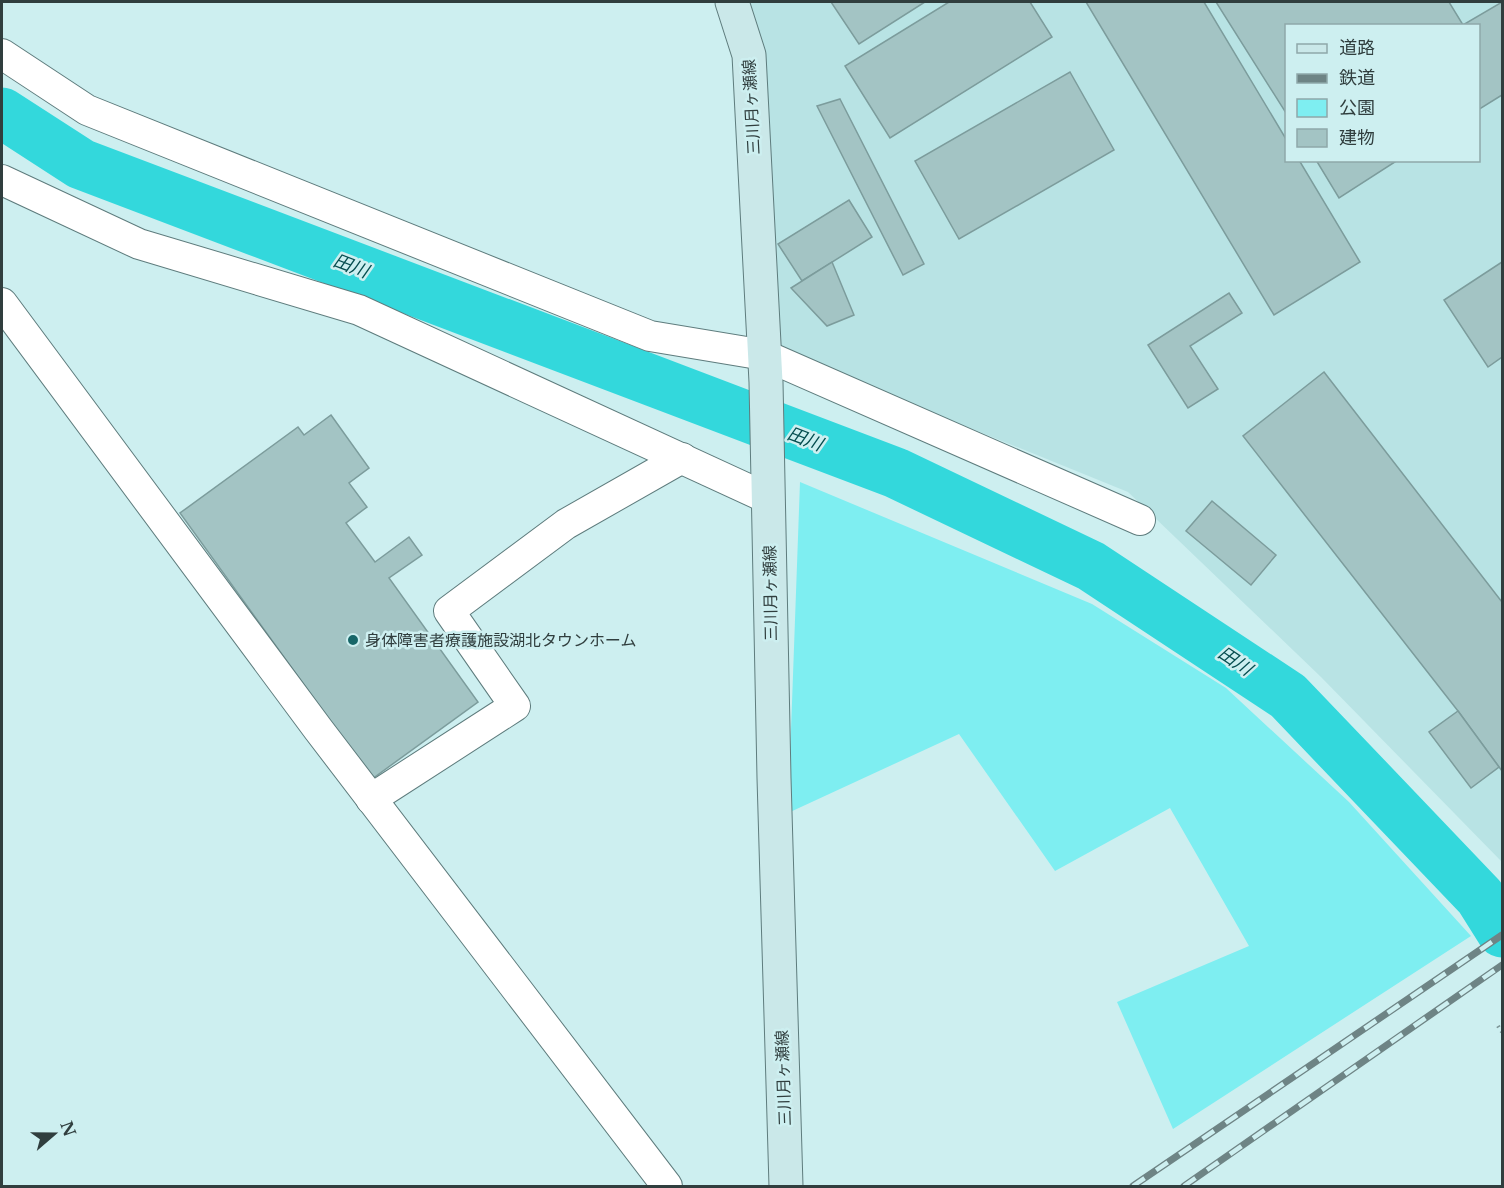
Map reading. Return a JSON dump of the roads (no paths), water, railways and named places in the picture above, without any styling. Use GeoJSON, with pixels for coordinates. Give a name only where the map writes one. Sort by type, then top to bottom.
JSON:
{"type":"FeatureCollection","features":[{"type":"Feature","properties":{"kind":"main road","name":"三川月ヶ瀬線"},"geometry":{"type":"LineString","coordinates":[[732,2],[749,55],[765,368],[786,1186]]}},
{"type":"Feature","properties":{"kind":"street"},"geometry":{"type":"LineString","coordinates":[[2,54],[87,110],[650,336],[765,368],[1140,520]]}},
{"type":"Feature","properties":{"kind":"street"},"geometry":{"type":"LineString","coordinates":[[2,180],[139,244],[359,310],[682,458],[768,487]]}},
{"type":"Feature","properties":{"kind":"street"},"geometry":{"type":"LineString","coordinates":[[2,303],[371,799],[667,1186]]}},
{"type":"Feature","properties":{"kind":"street"},"geometry":{"type":"LineString","coordinates":[[371,799],[515,706],[448,611],[566,524],[682,458]]}},
{"type":"Feature","properties":{"kind":"waterway","name":"田川"},"geometry":{"type":"LineString","coordinates":[[2,113],[81,164],[896,473],[1091,566],[1288,696],[1480,897],[1502,932]]}},
{"type":"Feature","properties":{"kind":"railway"},"geometry":{"type":"LineString","coordinates":[[1133,1186],[1502,935]]}},
{"type":"Feature","properties":{"kind":"railway"},"geometry":{"type":"LineString","coordinates":[[1184,1186],[1502,965]]}},
{"type":"Feature","properties":{"kind":"place","name":"身体障害者療護施設湖北タウンホーム"},"geometry":{"type":"Point","coordinates":[353,640]}}]}
